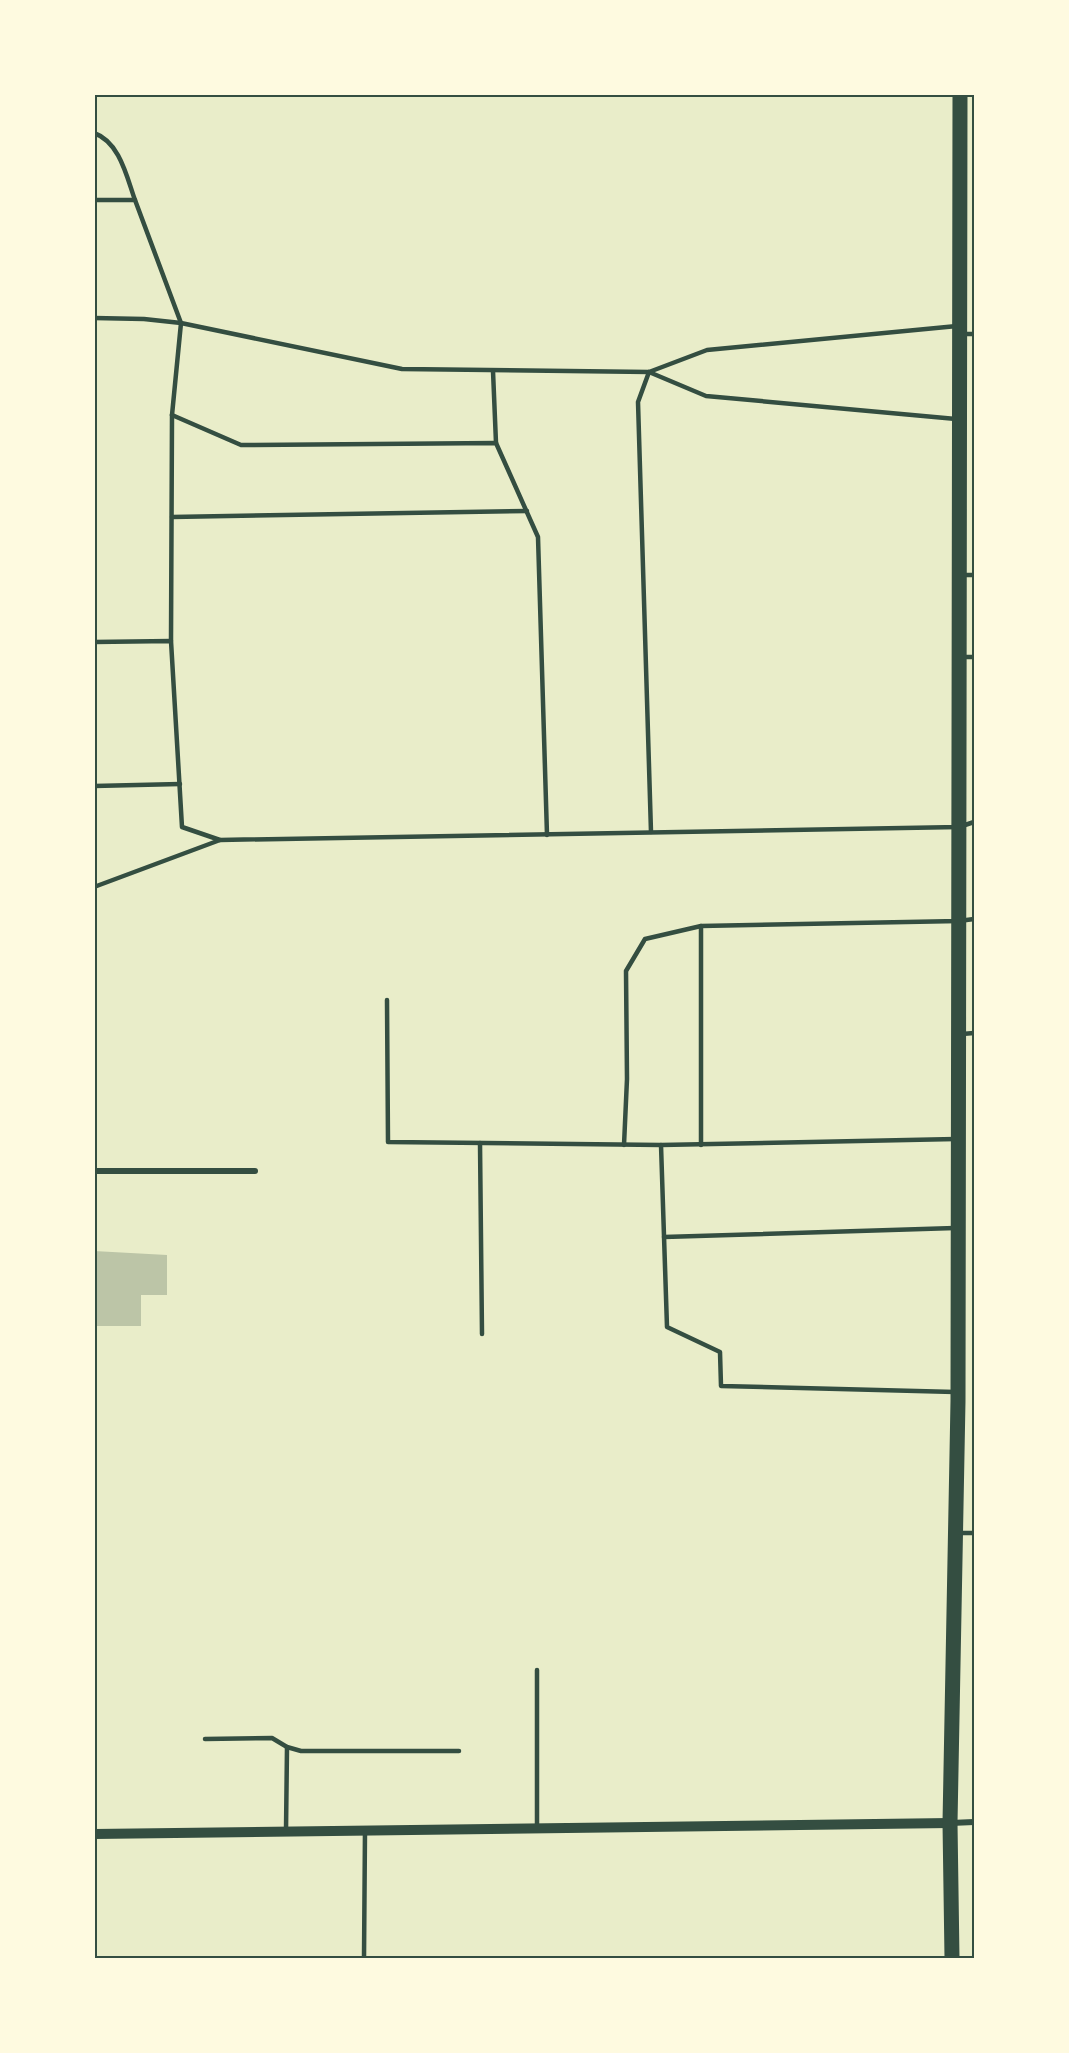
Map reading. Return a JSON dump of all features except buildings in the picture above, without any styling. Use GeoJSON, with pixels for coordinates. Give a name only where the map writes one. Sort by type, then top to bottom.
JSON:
{"type":"FeatureCollection","features":[{"type":"Feature","properties":{"kind":"main road"},"geometry":{"type":"LineString","coordinates":[[952,1959],[950,1823],[958,1392],[959,827],[967,657],[967,575],[960,420],[965,331],[960,94]]}},
{"type":"Feature","properties":{"kind":"street"},"geometry":{"type":"LineString","coordinates":[[94,1171],[255,1171]]}},
{"type":"Feature","properties":{"kind":"street"},"geometry":{"type":"LineString","coordinates":[[94,1834],[975,1822]]}},
{"type":"Feature","properties":{"kind":"lane"},"geometry":{"type":"LineString","coordinates":[[94,133],[107,140],[116,153],[181,323],[172,414],[171,641],[182,827],[220,840]]}},
{"type":"Feature","properties":{"kind":"lane"},"geometry":{"type":"LineString","coordinates":[[94,200],[135,200]]}},
{"type":"Feature","properties":{"kind":"lane"},"geometry":{"type":"LineString","coordinates":[[94,318],[144,319],[181,323],[402,369],[649,372],[706,350],[965,331]]}},
{"type":"Feature","properties":{"kind":"lane"},"geometry":{"type":"LineString","coordinates":[[493,370],[496,443],[538,537],[547,834]]}},
{"type":"Feature","properties":{"kind":"lane"},"geometry":{"type":"LineString","coordinates":[[649,372],[706,396],[960,420]]}},
{"type":"Feature","properties":{"kind":"lane"},"geometry":{"type":"LineString","coordinates":[[649,372],[638,402],[651,832]]}},
{"type":"Feature","properties":{"kind":"lane"},"geometry":{"type":"LineString","coordinates":[[172,414],[241,445],[496,443]]}},
{"type":"Feature","properties":{"kind":"lane"},"geometry":{"type":"LineString","coordinates":[[172,517],[526,511]]}},
{"type":"Feature","properties":{"kind":"lane"},"geometry":{"type":"LineString","coordinates":[[94,642],[171,641]]}},
{"type":"Feature","properties":{"kind":"lane"},"geometry":{"type":"LineString","coordinates":[[94,786],[180,784]]}},
{"type":"Feature","properties":{"kind":"lane"},"geometry":{"type":"LineString","coordinates":[[94,887],[220,840],[959,827],[975,822]]}},
{"type":"Feature","properties":{"kind":"lane"},"geometry":{"type":"LineString","coordinates":[[624,1145],[627,1079],[626,971],[645,939],[701,926],[975,919]]}},
{"type":"Feature","properties":{"kind":"lane"},"geometry":{"type":"LineString","coordinates":[[701,926],[701,1144]]}},
{"type":"Feature","properties":{"kind":"lane"},"geometry":{"type":"LineString","coordinates":[[387,1000],[388,1142],[661,1145],[958,1139]]}},
{"type":"Feature","properties":{"kind":"lane"},"geometry":{"type":"LineString","coordinates":[[959,1035],[975,1033]]}},
{"type":"Feature","properties":{"kind":"lane"},"geometry":{"type":"LineString","coordinates":[[480,1143],[482,1334]]}},
{"type":"Feature","properties":{"kind":"lane"},"geometry":{"type":"LineString","coordinates":[[661,1145],[667,1327],[720,1352],[721,1386],[958,1392]]}},
{"type":"Feature","properties":{"kind":"lane"},"geometry":{"type":"LineString","coordinates":[[664,1237],[958,1228]]}},
{"type":"Feature","properties":{"kind":"lane"},"geometry":{"type":"LineString","coordinates":[[955,1533],[975,1533]]}},
{"type":"Feature","properties":{"kind":"lane"},"geometry":{"type":"LineString","coordinates":[[537,1670],[537,1828]]}},
{"type":"Feature","properties":{"kind":"lane"},"geometry":{"type":"LineString","coordinates":[[205,1739],[272,1738],[301,1752],[459,1751]]}},
{"type":"Feature","properties":{"kind":"lane"},"geometry":{"type":"LineString","coordinates":[[286,1831],[287,1747]]}},
{"type":"Feature","properties":{"kind":"lane"},"geometry":{"type":"LineString","coordinates":[[364,1959],[365,1830]]}}]}
